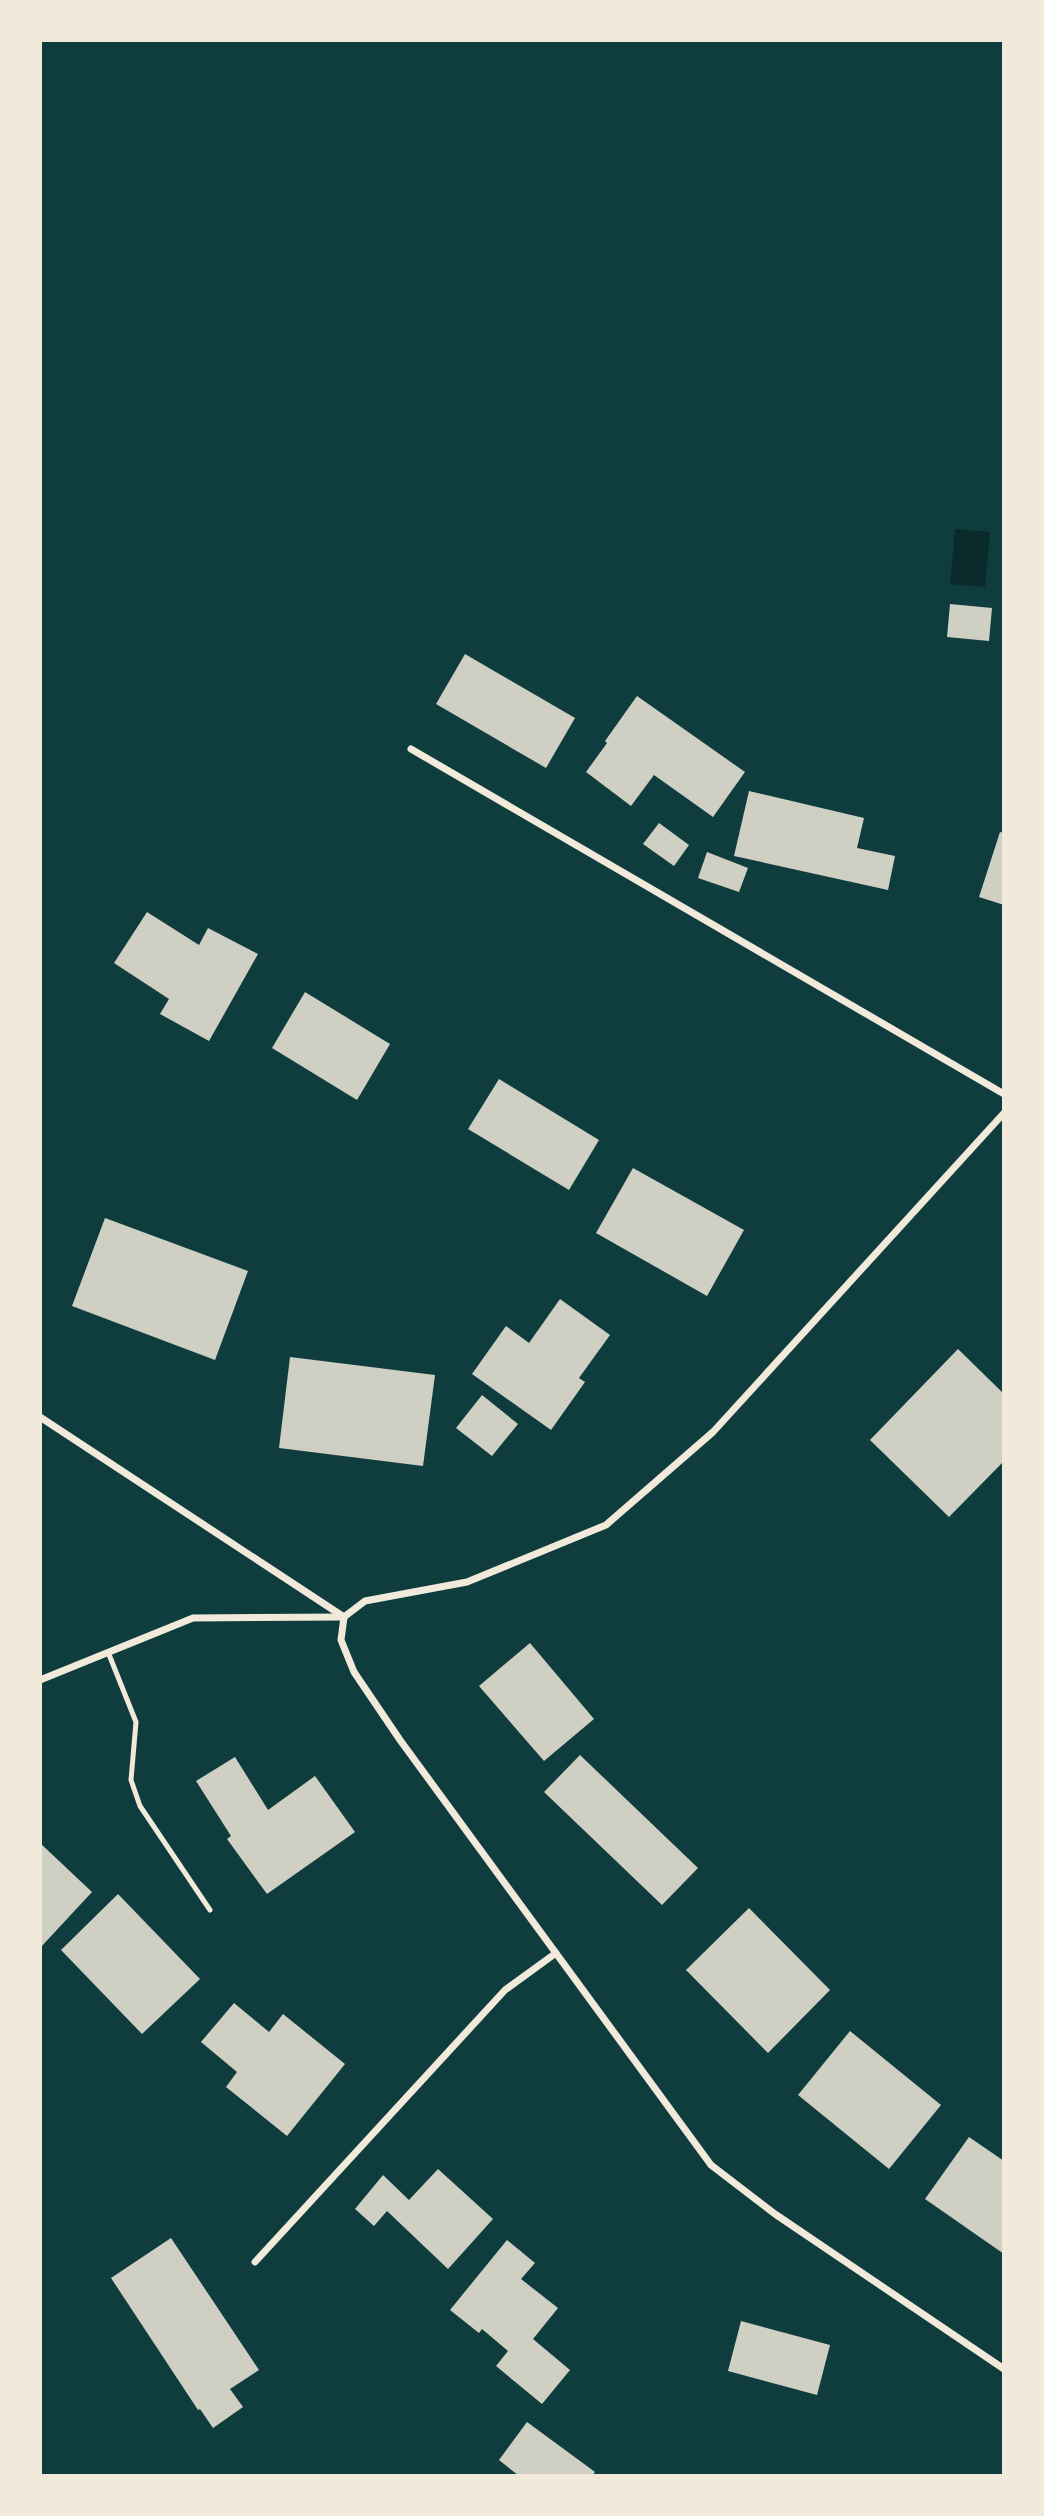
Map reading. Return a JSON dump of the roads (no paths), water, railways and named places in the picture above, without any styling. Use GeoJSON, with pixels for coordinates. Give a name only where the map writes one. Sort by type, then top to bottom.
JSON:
{"type":"FeatureCollection","features":[{"type":"Feature","properties":{"kind":"street"},"geometry":{"type":"LineString","coordinates":[[411,749],[1004,1094]]}},
{"type":"Feature","properties":{"kind":"street"},"geometry":{"type":"LineString","coordinates":[[40,1679],[193,1618],[344,1617],[365,1601],[467,1582],[606,1525],[713,1432],[1004,1113]]}},
{"type":"Feature","properties":{"kind":"street"},"geometry":{"type":"LineString","coordinates":[[40,1417],[344,1617]]}},
{"type":"Feature","properties":{"kind":"street"},"geometry":{"type":"LineString","coordinates":[[344,1617],[341,1640],[354,1672],[400,1740],[711,2165],[775,2214],[1004,2369]]}},
{"type":"Feature","properties":{"kind":"street"},"geometry":{"type":"LineString","coordinates":[[255,2262],[505,1990],[556,1953]]}},
{"type":"Feature","properties":{"kind":"lane"},"geometry":{"type":"LineString","coordinates":[[108,1652],[136,1722],[131,1780],[141,1806],[210,1910]]}},
{"type":"Feature","properties":{"kind":"water"},"geometry":{"type":"Polygon","coordinates":[[[955,529],[990,532],[985,587],[950,584],[955,529]]]}}]}
